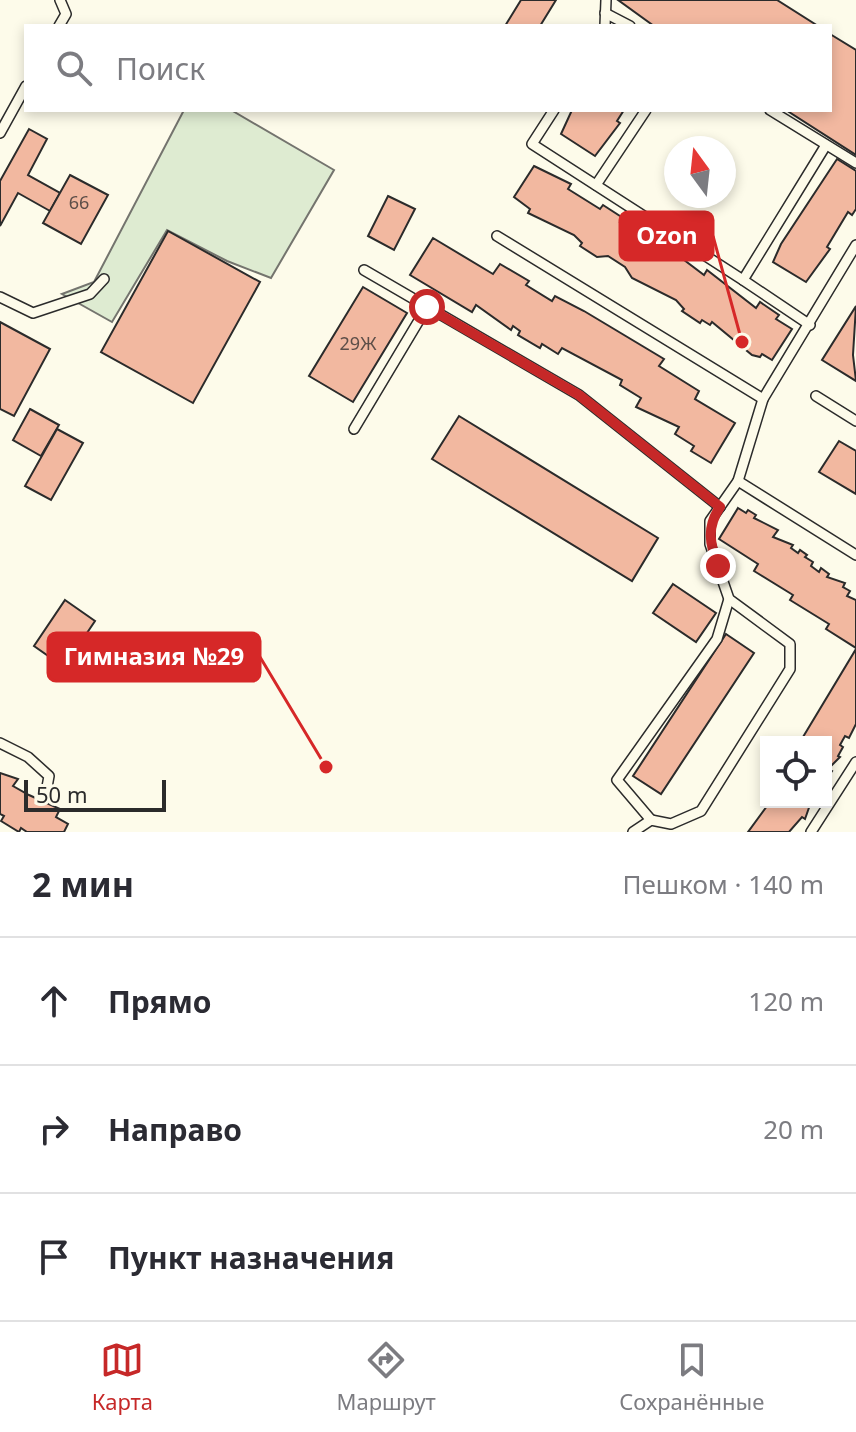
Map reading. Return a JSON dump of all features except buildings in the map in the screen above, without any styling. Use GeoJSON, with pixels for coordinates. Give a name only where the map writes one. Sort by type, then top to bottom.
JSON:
{"type":"FeatureCollection","features":[{"type":"Feature","properties":{"kind":"lane"},"geometry":{"type":"LineString","coordinates":[[60,0],[66,14],[60,24]]}},
{"type":"Feature","properties":{"kind":"lane"},"geometry":{"type":"LineString","coordinates":[[605,24],[606,0]]}},
{"type":"Feature","properties":{"kind":"lane"},"geometry":{"type":"LineString","coordinates":[[605,13],[626,24]]}},
{"type":"Feature","properties":{"kind":"lane"},"geometry":{"type":"LineString","coordinates":[[0,133],[24,90]]}},
{"type":"Feature","properties":{"kind":"lane"},"geometry":{"type":"LineString","coordinates":[[553,112],[532,144],[810,325]]}},
{"type":"Feature","properties":{"kind":"lane"},"geometry":{"type":"LineString","coordinates":[[596,185],[645,112]]}},
{"type":"Feature","properties":{"kind":"lane"},"geometry":{"type":"LineString","coordinates":[[773,112],[856,163]]}},
{"type":"Feature","properties":{"kind":"lane"},"geometry":{"type":"LineString","coordinates":[[743,280],[826,145]]}},
{"type":"Feature","properties":{"kind":"lane"},"geometry":{"type":"LineString","coordinates":[[497,236],[763,399]]}},
{"type":"Feature","properties":{"kind":"lane"},"geometry":{"type":"LineString","coordinates":[[729,599],[717,639],[617,780],[651,820],[671,824],[701,811],[790,669],[790,644],[729,599],[710,544],[710,521],[738,481],[763,399],[856,245]]}},
{"type":"Feature","properties":{"kind":"lane"},"geometry":{"type":"LineString","coordinates":[[364,270],[579,395],[720,507]]}},
{"type":"Feature","properties":{"kind":"lane"},"geometry":{"type":"LineString","coordinates":[[0,297],[33,313],[90,294],[104,279]]}},
{"type":"Feature","properties":{"kind":"lane"},"geometry":{"type":"LineString","coordinates":[[354,429],[427,307]]}},
{"type":"Feature","properties":{"kind":"lane"},"geometry":{"type":"LineString","coordinates":[[816,396],[856,421]]}},
{"type":"Feature","properties":{"kind":"lane"},"geometry":{"type":"LineString","coordinates":[[738,481],[856,555]]}},
{"type":"Feature","properties":{"kind":"lane"},"geometry":{"type":"LineString","coordinates":[[0,743],[28,757],[49,776],[47,787]]}},
{"type":"Feature","properties":{"kind":"lane"},"geometry":{"type":"LineString","coordinates":[[811,832],[856,762]]}},
{"type":"Feature","properties":{"kind":"lane"},"geometry":{"type":"LineString","coordinates":[[633,832],[651,820]]}},
{"type":"Feature","properties":{"kind":"green space"},"geometry":{"type":"Polygon","coordinates":[[[183,112],[234,112],[334,170],[271,278],[227,261],[167,230],[112,322],[62,294],[94,282],[183,112]]]}},
{"type":"Feature","properties":{"kind":"place","name":"Ozon"},"geometry":{"type":"Point","coordinates":[742,342]}},
{"type":"Feature","properties":{"kind":"place","name":"Гимназия №29"},"geometry":{"type":"Point","coordinates":[326,767]}},
{"type":"Feature","properties":{"kind":"route"},"geometry":{"type":"LineString","coordinates":[[427,307],[579,395],[720,507],[710,521],[710,544],[718,566]]}}]}
